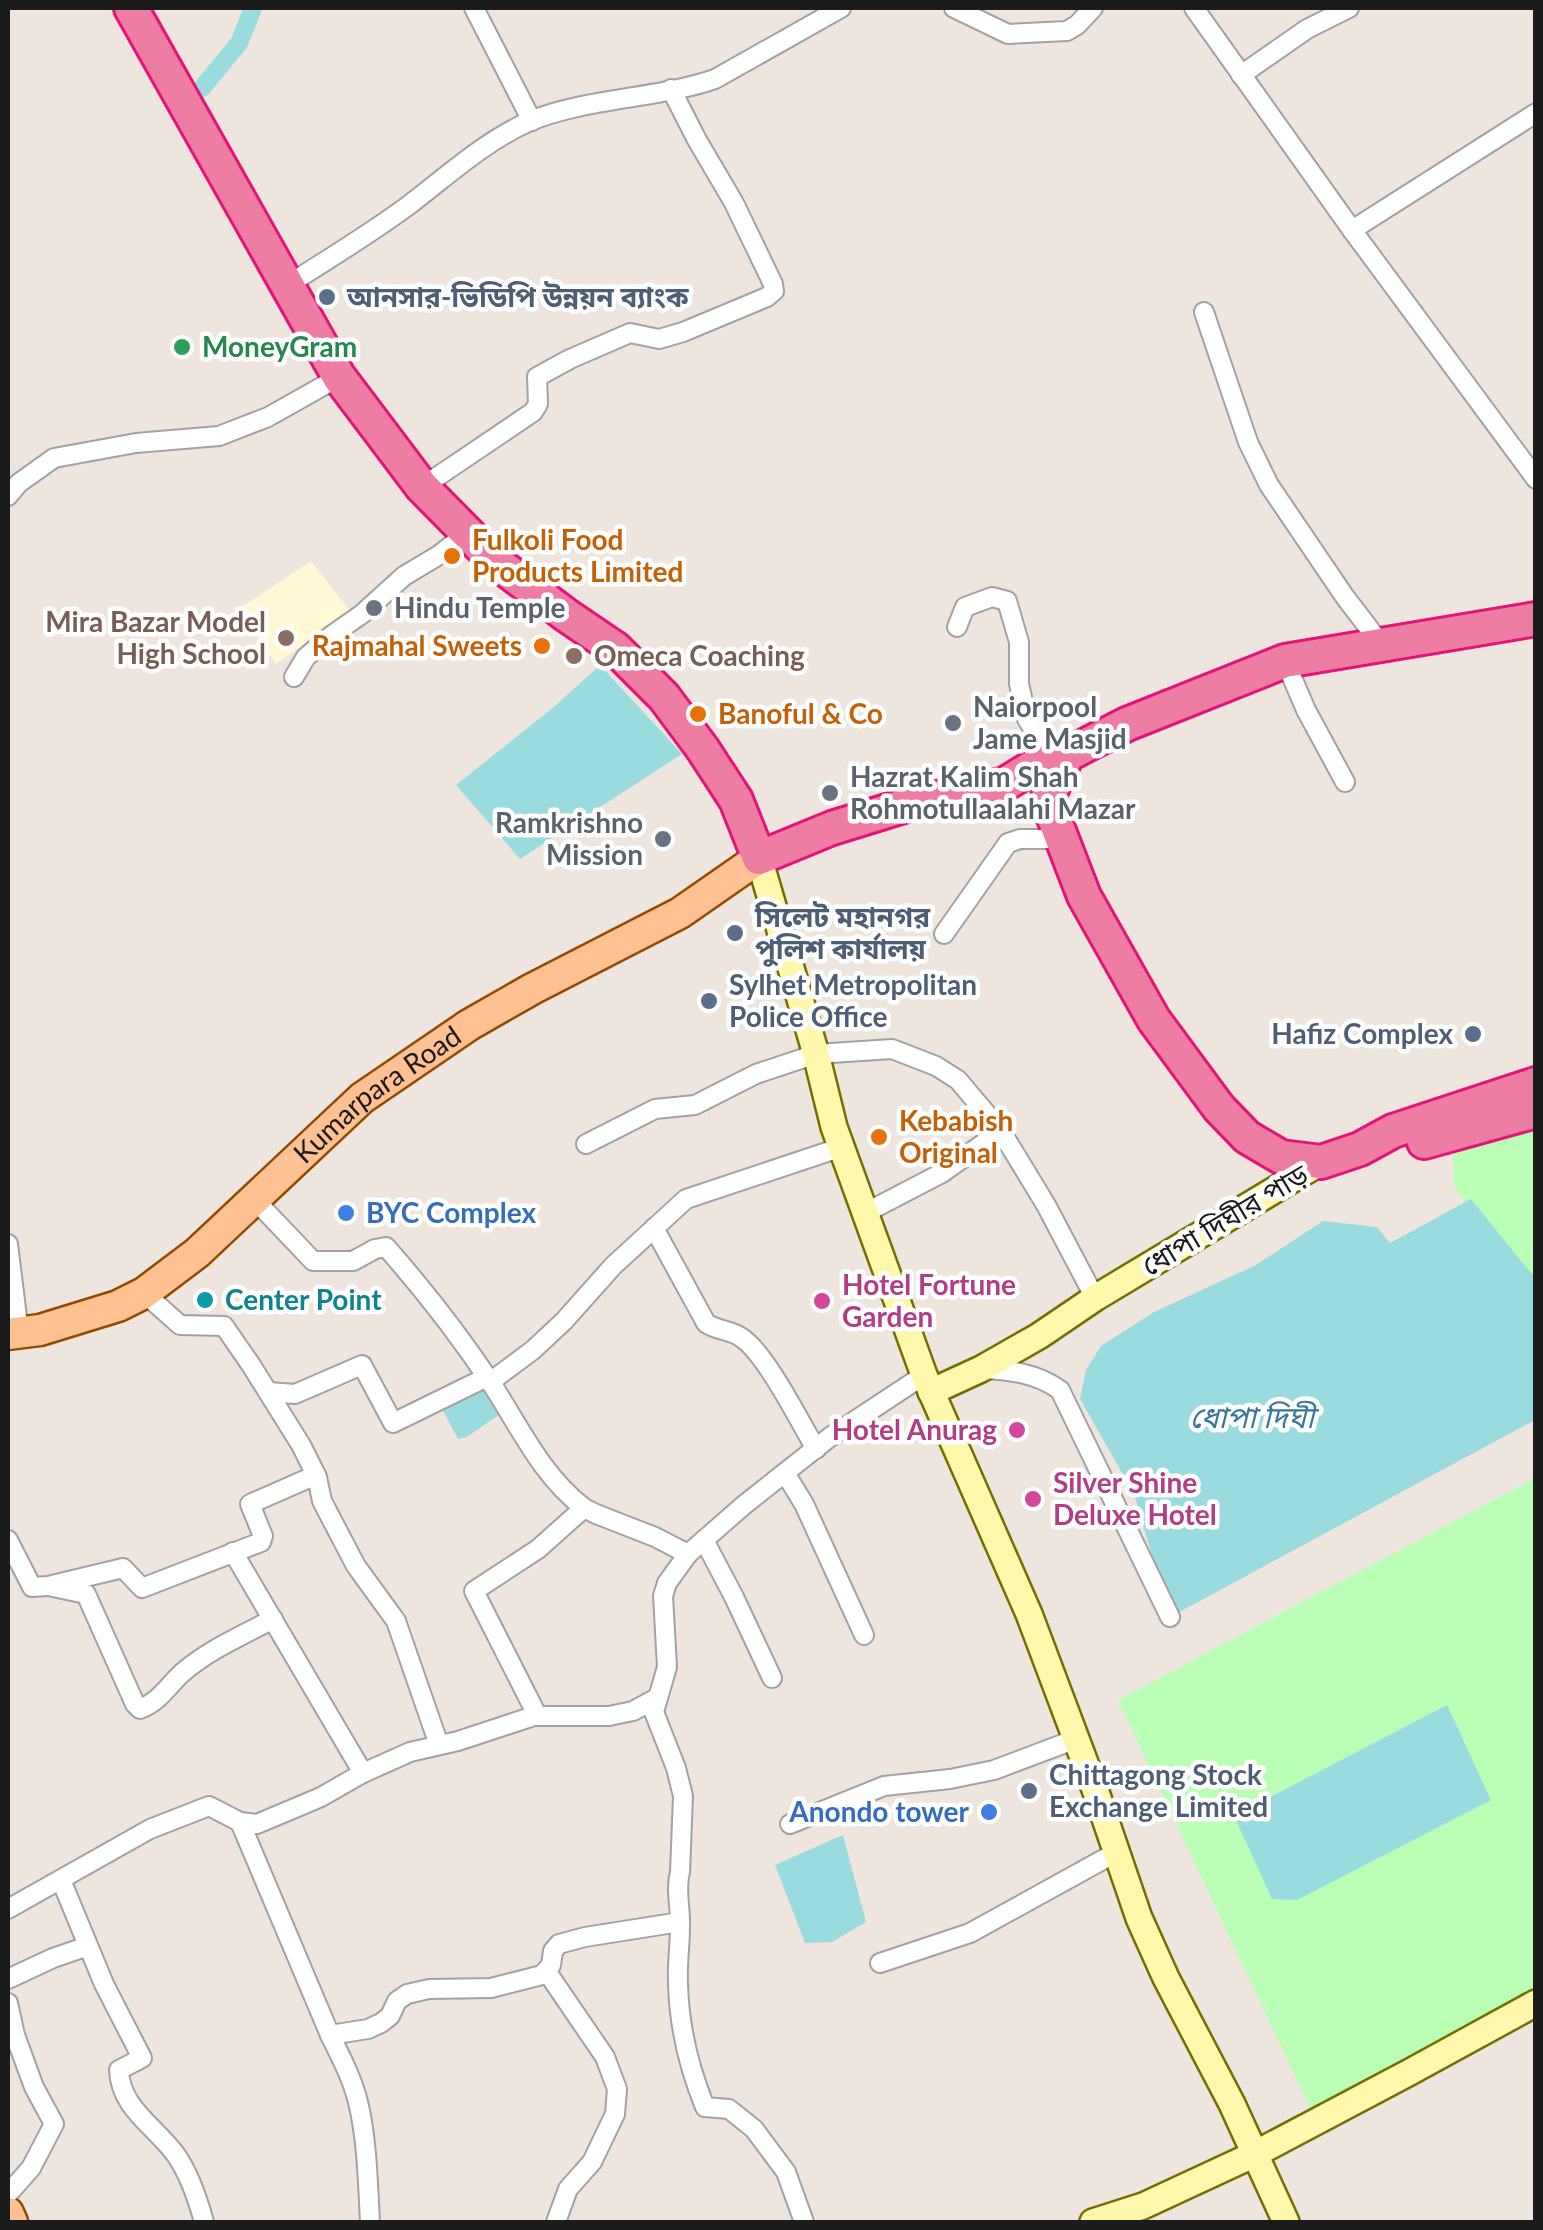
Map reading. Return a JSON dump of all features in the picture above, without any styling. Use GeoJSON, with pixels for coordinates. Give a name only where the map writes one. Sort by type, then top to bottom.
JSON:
{"type":"FeatureCollection","features":[{"type":"Feature","properties":{"kind":"highway"},"geometry":{"type":"LineString","coordinates":[[131,8],[339,376],[422,487],[496,563],[616,649],[664,696],[736,800],[759,858],[832,828],[914,803],[1005,784],[1036,765],[1060,758],[1128,724],[1286,661],[1536,618]]}},
{"type":"Feature","properties":{"kind":"highway"},"geometry":{"type":"LineString","coordinates":[[1060,758],[1046,800],[1084,896],[1154,1020],[1218,1108],[1247,1138],[1281,1157],[1321,1162]]}},
{"type":"Feature","properties":{"kind":"highway"},"geometry":{"type":"LineString","coordinates":[[1005,784],[1046,800]]}},
{"type":"Feature","properties":{"kind":"highway","name":"ধোপা দিঘীর পাড়"},"geometry":{"type":"LineString","coordinates":[[1321,1162],[1360,1149],[1393,1131],[1536,1084]]}},
{"type":"Feature","properties":{"kind":"highway"},"geometry":{"type":"LineString","coordinates":[[1360,1149],[1399,1150],[1536,1111]]}},
{"type":"Feature","properties":{"kind":"main road"},"geometry":{"type":"LineString","coordinates":[[759,858],[842,1147],[928,1384],[1029,1614],[1138,1918],[1286,2222]]}},
{"type":"Feature","properties":{"kind":"main road","name":"Kumarpara Road"},"geometry":{"type":"LineString","coordinates":[[13,1334],[40,1330],[118,1306],[144,1293],[196,1253],[362,1098],[469,1025],[680,913],[759,858]]}},
{"type":"Feature","properties":{"kind":"main road","name":"ধোপা দিঘীর পাড়"},"geometry":{"type":"LineString","coordinates":[[928,1384],[981,1369],[1321,1162]]}},
{"type":"Feature","properties":{"kind":"main road"},"geometry":{"type":"LineString","coordinates":[[1092,2222],[1148,2214],[1536,2003]]}},
{"type":"Feature","properties":{"kind":"main road"},"geometry":{"type":"LineString","coordinates":[[8,2213],[12,2222]]}},
{"type":"Feature","properties":{"kind":"street"},"geometry":{"type":"LineString","coordinates":[[474,8],[532,120]]}},
{"type":"Feature","properties":{"kind":"street"},"geometry":{"type":"LineString","coordinates":[[288,285],[404,208],[497,138],[532,120],[715,79],[841,8]]}},
{"type":"Feature","properties":{"kind":"street"},"geometry":{"type":"LineString","coordinates":[[954,8],[1008,34],[1067,32],[1093,8]]}},
{"type":"Feature","properties":{"kind":"street"},"geometry":{"type":"LineString","coordinates":[[1194,8],[1536,479]]}},
{"type":"Feature","properties":{"kind":"street"},"geometry":{"type":"LineString","coordinates":[[1241,75],[1307,29],[1349,8]]}},
{"type":"Feature","properties":{"kind":"street"},"geometry":{"type":"LineString","coordinates":[[422,487],[533,412],[538,404],[537,377],[630,334],[659,340],[774,291],[734,203],[696,140],[672,89]]}},
{"type":"Feature","properties":{"kind":"street"},"geometry":{"type":"LineString","coordinates":[[1352,230],[1536,113]]}},
{"type":"Feature","properties":{"kind":"street"},"geometry":{"type":"LineString","coordinates":[[1204,312],[1248,442],[1269,485],[1382,644]]}},
{"type":"Feature","properties":{"kind":"street"},"geometry":{"type":"LineString","coordinates":[[11,485],[54,458],[136,444],[220,436],[268,417],[339,376]]}},
{"type":"Feature","properties":{"kind":"street"},"geometry":{"type":"LineString","coordinates":[[294,677],[306,658],[332,635],[404,576],[467,533]]}},
{"type":"Feature","properties":{"kind":"street"},"geometry":{"type":"LineString","coordinates":[[957,627],[965,607],[992,597],[1008,601],[1019,642],[1019,684],[1027,719],[1060,758]]}},
{"type":"Feature","properties":{"kind":"street"},"geometry":{"type":"LineString","coordinates":[[1286,661],[1306,710],[1345,782]]}},
{"type":"Feature","properties":{"kind":"street"},"geometry":{"type":"LineString","coordinates":[[944,934],[1008,843],[1060,838]]}},
{"type":"Feature","properties":{"kind":"street"},"geometry":{"type":"LineString","coordinates":[[586,1144],[654,1109],[695,1105],[756,1074],[816,1054],[892,1049],[936,1066],[958,1080],[1001,1131],[1095,1298]]}},
{"type":"Feature","properties":{"kind":"street"},"geometry":{"type":"LineString","coordinates":[[865,1213],[942,1173],[1001,1131]]}},
{"type":"Feature","properties":{"kind":"street"},"geometry":{"type":"LineString","coordinates":[[269,1392],[295,1394],[362,1365],[393,1423],[488,1380],[532,1350],[613,1266],[686,1199],[842,1147]]}},
{"type":"Feature","properties":{"kind":"street"},"geometry":{"type":"LineString","coordinates":[[254,1199],[312,1261],[354,1260],[386,1247],[432,1298],[541,1463],[568,1496],[596,1514],[688,1554]]}},
{"type":"Feature","properties":{"kind":"street"},"geometry":{"type":"LineString","coordinates":[[654,1228],[706,1324],[740,1335],[747,1342],[768,1369],[816,1449]]}},
{"type":"Feature","properties":{"kind":"street"},"geometry":{"type":"LineString","coordinates":[[8,1244],[13,1334]]}},
{"type":"Feature","properties":{"kind":"street"},"geometry":{"type":"LineString","coordinates":[[144,1293],[180,1324],[224,1326],[269,1392],[301,1445],[316,1475],[322,1500],[356,1566],[396,1621],[439,1745]]}},
{"type":"Feature","properties":{"kind":"street"},"geometry":{"type":"LineString","coordinates":[[981,1369],[1020,1372],[1044,1379],[1060,1390],[1170,1618]]}},
{"type":"Feature","properties":{"kind":"street"},"geometry":{"type":"LineString","coordinates":[[804,2222],[786,2172],[754,2130],[729,2109],[705,2107],[682,2032],[677,1883],[682,1796],[676,1768],[654,1712],[667,1667],[663,1596],[667,1583],[688,1554],[785,1473],[816,1449],[928,1384]]}},
{"type":"Feature","properties":{"kind":"street"},"geometry":{"type":"LineString","coordinates":[[785,1473],[804,1504],[864,1635]]}},
{"type":"Feature","properties":{"kind":"street"},"geometry":{"type":"LineString","coordinates":[[8,1540],[32,1587],[122,1568],[142,1588],[263,1539],[250,1504],[316,1475]]}},
{"type":"Feature","properties":{"kind":"street"},"geometry":{"type":"LineString","coordinates":[[534,1716],[536,1712],[474,1591],[538,1550],[584,1508]]}},
{"type":"Feature","properties":{"kind":"street"},"geometry":{"type":"LineString","coordinates":[[704,1540],[772,1678]]}},
{"type":"Feature","properties":{"kind":"street"},"geometry":{"type":"LineString","coordinates":[[232,1552],[363,1774]]}},
{"type":"Feature","properties":{"kind":"street"},"geometry":{"type":"LineString","coordinates":[[48,1586],[86,1594],[140,1710],[212,1652],[273,1619]]}},
{"type":"Feature","properties":{"kind":"street"},"geometry":{"type":"LineString","coordinates":[[8,1908],[150,1829],[209,1806],[240,1822],[257,1824],[410,1752],[534,1716],[609,1716],[633,1711],[658,1698]]}},
{"type":"Feature","properties":{"kind":"street"},"geometry":{"type":"LineString","coordinates":[[790,1824],[884,1786],[994,1770],[1076,1739]]}},
{"type":"Feature","properties":{"kind":"street"},"geometry":{"type":"LineString","coordinates":[[240,1822],[347,2068],[358,2104],[370,2222]]}},
{"type":"Feature","properties":{"kind":"street"},"geometry":{"type":"LineString","coordinates":[[880,1963],[970,1933],[1115,1853]]}},
{"type":"Feature","properties":{"kind":"street"},"geometry":{"type":"LineString","coordinates":[[62,1880],[104,1984],[142,2058],[119,2070],[123,2090],[132,2107],[176,2155],[204,2222]]}},
{"type":"Feature","properties":{"kind":"street"},"geometry":{"type":"LineString","coordinates":[[330,2035],[381,2024],[407,1994],[428,1989],[491,1988],[535,1978],[547,1972],[559,1944],[680,1922]]}},
{"type":"Feature","properties":{"kind":"street"},"geometry":{"type":"LineString","coordinates":[[8,1978],[88,1946]]}},
{"type":"Feature","properties":{"kind":"street"},"geometry":{"type":"LineString","coordinates":[[547,1972],[605,2057],[616,2088],[615,2114],[592,2162],[568,2189],[556,2222]]}},
{"type":"Feature","properties":{"kind":"street"},"geometry":{"type":"LineString","coordinates":[[8,2003],[14,2035],[34,2087],[54,2124],[31,2168],[8,2194]]}},
{"type":"Feature","properties":{"kind":"shaded area","name":"Mira Bazar Model High School"},"geometry":{"type":"Polygon","coordinates":[[[311,561],[351,612],[276,664],[240,608],[311,561]]]}},
{"type":"Feature","properties":{"kind":"green space"},"geometry":{"type":"Polygon","coordinates":[[[1535,1128],[1535,1306],[1454,1186],[1453,1145],[1535,1128]]]}},
{"type":"Feature","properties":{"kind":"green space"},"geometry":{"type":"Polygon","coordinates":[[[1535,1478],[1535,1989],[1310,2108],[1118,1700],[1535,1478]]]}},
{"type":"Feature","properties":{"kind":"water"},"geometry":{"type":"Polygon","coordinates":[[[600,665],[682,754],[520,859],[456,785],[600,665]]]}},
{"type":"Feature","properties":{"kind":"water","name":"ধোপা দিঘী"},"geometry":{"type":"Polygon","coordinates":[[[1471,1199],[1535,1278],[1535,1420],[1170,1617],[1134,1494],[1080,1399],[1086,1370],[1101,1346],[1154,1312],[1256,1265],[1323,1221],[1377,1227],[1390,1243],[1471,1199]]]}},
{"type":"Feature","properties":{"kind":"water"},"geometry":{"type":"Polygon","coordinates":[[[482,1386],[500,1414],[458,1439],[441,1407],[482,1386]]]}},
{"type":"Feature","properties":{"kind":"water"},"geometry":{"type":"Polygon","coordinates":[[[1447,1705],[1491,1800],[1297,1900],[1272,1899],[1234,1816],[1447,1705]]]}},
{"type":"Feature","properties":{"kind":"water"},"geometry":{"type":"Polygon","coordinates":[[[843,1835],[866,1922],[832,1942],[805,1943],[775,1865],[843,1835]]]}},
{"type":"Feature","properties":{"kind":"waterway"},"geometry":{"type":"LineString","coordinates":[[202,88],[239,43],[253,8]]}},
{"type":"Feature","properties":{"kind":"place","name":"আনসার-ভিডিপি উন্নয়ন ব্যাংক"},"geometry":{"type":"Point","coordinates":[327,297]}},
{"type":"Feature","properties":{"kind":"place","name":"MoneyGram"},"geometry":{"type":"Point","coordinates":[182,347]}},
{"type":"Feature","properties":{"kind":"place","name":"Fulkoli Food Products Limited"},"geometry":{"type":"Point","coordinates":[452,556]}},
{"type":"Feature","properties":{"kind":"place","name":"Hindu Temple"},"geometry":{"type":"Point","coordinates":[374,608]}},
{"type":"Feature","properties":{"kind":"place","name":"Mira Bazar Model High School"},"geometry":{"type":"Point","coordinates":[286,638]}},
{"type":"Feature","properties":{"kind":"place","name":"Rajmahal Sweets"},"geometry":{"type":"Point","coordinates":[542,646]}},
{"type":"Feature","properties":{"kind":"place","name":"Omeca Coaching"},"geometry":{"type":"Point","coordinates":[574,656]}},
{"type":"Feature","properties":{"kind":"place","name":"Banoful & Co"},"geometry":{"type":"Point","coordinates":[698,714]}},
{"type":"Feature","properties":{"kind":"place","name":"Naiorpool Jame Masjid"},"geometry":{"type":"Point","coordinates":[953,723]}},
{"type":"Feature","properties":{"kind":"place","name":"Hazrat Kalim Shah Rohmotullaalahi Mazar"},"geometry":{"type":"Point","coordinates":[830,793]}},
{"type":"Feature","properties":{"kind":"place","name":"Ramkrishno Mission"},"geometry":{"type":"Point","coordinates":[663,839]}},
{"type":"Feature","properties":{"kind":"place","name":"সিলেট মহানগর পুলিশ কার্যালয়"},"geometry":{"type":"Point","coordinates":[735,933]}},
{"type":"Feature","properties":{"kind":"place","name":"Sylhet Metropolitan Police Office"},"geometry":{"type":"Point","coordinates":[709,1001]}},
{"type":"Feature","properties":{"kind":"place","name":"Hafiz Complex"},"geometry":{"type":"Point","coordinates":[1473,1034]}},
{"type":"Feature","properties":{"kind":"place","name":"Kebabish Original"},"geometry":{"type":"Point","coordinates":[879,1137]}},
{"type":"Feature","properties":{"kind":"place","name":"BYC Complex"},"geometry":{"type":"Point","coordinates":[346,1213]}},
{"type":"Feature","properties":{"kind":"place","name":"Center Point"},"geometry":{"type":"Point","coordinates":[205,1300]}},
{"type":"Feature","properties":{"kind":"place","name":"Hotel Fortune Garden"},"geometry":{"type":"Point","coordinates":[822,1301]}},
{"type":"Feature","properties":{"kind":"place","name":"Hotel Anurag"},"geometry":{"type":"Point","coordinates":[1017,1430]}},
{"type":"Feature","properties":{"kind":"place","name":"Silver Shine Deluxe Hotel"},"geometry":{"type":"Point","coordinates":[1033,1499]}},
{"type":"Feature","properties":{"kind":"place","name":"Chittagong Stock Exchange Limited"},"geometry":{"type":"Point","coordinates":[1029,1791]}},
{"type":"Feature","properties":{"kind":"place","name":"Anondo tower"},"geometry":{"type":"Point","coordinates":[989,1812]}}]}
